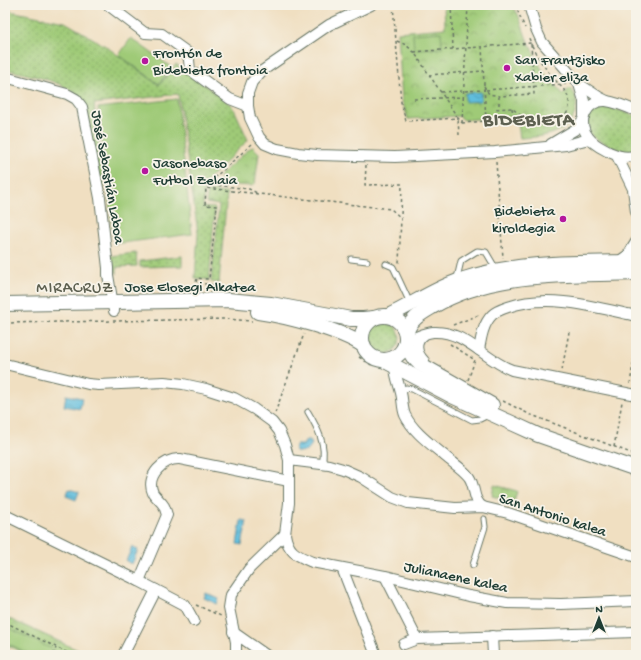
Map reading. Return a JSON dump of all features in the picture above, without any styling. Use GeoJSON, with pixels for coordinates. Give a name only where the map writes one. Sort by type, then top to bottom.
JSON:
{"type":"FeatureCollection","features":[{"type":"Feature","properties":{"kind":"main road"},"geometry":{"type":"LineString","coordinates":[[359,350],[363,330],[366,325],[410,304],[429,293],[500,266],[618,262],[635,270]]}},
{"type":"Feature","properties":{"kind":"main road"},"geometry":{"type":"LineString","coordinates":[[385,365],[399,354],[406,340],[410,324],[423,312],[455,295],[486,284],[517,278],[594,274],[635,270]]}},
{"type":"Feature","properties":{"kind":"main road","name":"Jose Elosegi Alkatea"},"geometry":{"type":"LineString","coordinates":[[5,304],[113,307],[206,300],[242,301],[271,304],[351,319],[381,317]]}},
{"type":"Feature","properties":{"kind":"main road"},"geometry":{"type":"LineString","coordinates":[[5,314],[113,307],[221,309],[263,312],[291,319],[354,340],[359,350],[370,354],[385,365],[490,414],[538,435],[636,469]]}},
{"type":"Feature","properties":{"kind":"main road"},"geometry":{"type":"LineString","coordinates":[[381,317],[393,317],[402,324],[409,351],[416,361],[440,376],[498,408],[532,424],[636,461]]}},
{"type":"Feature","properties":{"kind":"street"},"geometry":{"type":"LineString","coordinates":[[369,5],[329,25],[262,71],[252,82],[248,93],[248,106],[252,122],[259,137],[265,144],[277,149],[317,155],[395,157],[495,152],[566,145],[589,139]]}},
{"type":"Feature","properties":{"kind":"street"},"geometry":{"type":"LineString","coordinates":[[529,5],[536,29],[542,42],[577,81],[599,97],[636,111]]}},
{"type":"Feature","properties":{"kind":"street"},"geometry":{"type":"LineString","coordinates":[[112,6],[144,33],[162,34],[187,52],[190,70],[230,99],[248,106]]}},
{"type":"Feature","properties":{"kind":"street","name":"José Sebastián Laboa"},"geometry":{"type":"LineString","coordinates":[[5,77],[67,94],[76,99],[82,107],[100,198],[109,284],[113,307]]}},
{"type":"Feature","properties":{"kind":"street"},"geometry":{"type":"LineString","coordinates":[[577,81],[584,101],[583,118],[585,134],[594,144],[617,156],[625,157],[636,155]]}},
{"type":"Feature","properties":{"kind":"street"},"geometry":{"type":"LineString","coordinates":[[547,146],[576,129],[588,108],[594,104],[607,101]]}},
{"type":"Feature","properties":{"kind":"street"},"geometry":{"type":"LineString","coordinates":[[617,156],[633,189],[636,212]]}},
{"type":"Feature","properties":{"kind":"street"},"geometry":{"type":"LineString","coordinates":[[618,262],[628,255],[636,242]]}},
{"type":"Feature","properties":{"kind":"street"},"geometry":{"type":"LineString","coordinates":[[479,350],[482,334],[488,320],[493,314],[513,305],[544,301],[558,302],[586,305],[636,316]]}},
{"type":"Feature","properties":{"kind":"street"},"geometry":{"type":"LineString","coordinates":[[406,340],[433,332],[449,334],[469,342],[503,367],[629,394]]}},
{"type":"Feature","properties":{"kind":"street"},"geometry":{"type":"LineString","coordinates":[[424,335],[417,343],[417,351],[421,358],[440,376]]}},
{"type":"Feature","properties":{"kind":"street"},"geometry":{"type":"LineString","coordinates":[[5,364],[41,374],[88,384],[99,385],[164,382],[206,389],[234,398],[254,409],[272,422],[279,431],[289,460],[288,518],[285,534],[249,569],[234,588],[229,602],[230,620],[236,642],[236,655]]}},
{"type":"Feature","properties":{"kind":"street"},"geometry":{"type":"LineString","coordinates":[[385,365],[396,377],[402,395],[402,404],[405,415],[410,423],[417,431],[466,474],[472,484],[477,503],[483,507]]}},
{"type":"Feature","properties":{"kind":"street"},"geometry":{"type":"LineString","coordinates":[[139,581],[167,515],[164,505],[153,493],[152,483],[160,466],[166,462],[173,459],[180,459],[289,481]]}},
{"type":"Feature","properties":{"kind":"street","name":"San Antonio kalea"},"geometry":{"type":"LineString","coordinates":[[289,460],[322,464],[342,469],[354,474],[392,497],[408,503],[455,508],[483,507],[508,513],[636,557]]}},
{"type":"Feature","properties":{"kind":"street"},"geometry":{"type":"LineString","coordinates":[[460,507],[468,501],[473,490]]}},
{"type":"Feature","properties":{"kind":"street"},"geometry":{"type":"LineString","coordinates":[[5,515],[185,605],[194,621]]}},
{"type":"Feature","properties":{"kind":"street","name":"Julianaene kalea"},"geometry":{"type":"LineString","coordinates":[[285,534],[287,544],[292,551],[302,558],[312,562],[386,576],[469,596],[507,603],[561,604],[636,601]]}},
{"type":"Feature","properties":{"kind":"street"},"geometry":{"type":"LineString","coordinates":[[342,568],[374,653]]}},
{"type":"Feature","properties":{"kind":"street"},"geometry":{"type":"LineString","coordinates":[[386,576],[417,639]]}},
{"type":"Feature","properties":{"kind":"street"},"geometry":{"type":"LineString","coordinates":[[123,655],[156,590]]}},
{"type":"Feature","properties":{"kind":"street"},"geometry":{"type":"LineString","coordinates":[[233,632],[266,655]]}},
{"type":"Feature","properties":{"kind":"street"},"geometry":{"type":"LineString","coordinates":[[404,644],[417,639],[636,632]]}},
{"type":"Feature","properties":{"kind":"street"},"geometry":{"type":"LineString","coordinates":[[492,636],[493,655]]}},
{"type":"Feature","properties":{"kind":"lane"},"geometry":{"type":"LineString","coordinates":[[455,282],[459,274],[461,261],[477,251],[486,252],[500,266]]}},
{"type":"Feature","properties":{"kind":"lane"},"geometry":{"type":"LineString","coordinates":[[351,259],[367,261]]}},
{"type":"Feature","properties":{"kind":"lane"},"geometry":{"type":"LineString","coordinates":[[386,264],[393,267],[410,304]]}},
{"type":"Feature","properties":{"kind":"lane"},"geometry":{"type":"LineString","coordinates":[[402,395],[406,388],[412,389],[472,420],[480,419],[490,414]]}},
{"type":"Feature","properties":{"kind":"lane"},"geometry":{"type":"LineString","coordinates":[[308,412],[320,435],[324,451],[322,464]]}},
{"type":"Feature","properties":{"kind":"lane"},"geometry":{"type":"LineString","coordinates":[[473,565],[485,527],[484,520]]}},
{"type":"Feature","properties":{"kind":"path"},"geometry":{"type":"LineString","coordinates":[[403,5],[394,6],[401,102],[406,121],[458,118]]}},
{"type":"Feature","properties":{"kind":"path"},"geometry":{"type":"LineString","coordinates":[[451,5],[453,49]]}},
{"type":"Feature","properties":{"kind":"path"},"geometry":{"type":"LineString","coordinates":[[462,123],[468,5]]}},
{"type":"Feature","properties":{"kind":"path"},"geometry":{"type":"LineString","coordinates":[[494,109],[512,108],[534,124],[545,125],[557,123],[564,118],[568,112],[569,102],[566,93],[538,59],[515,5]]}},
{"type":"Feature","properties":{"kind":"path"},"geometry":{"type":"LineString","coordinates":[[397,41],[406,45],[414,52],[462,123]]}},
{"type":"Feature","properties":{"kind":"path"},"geometry":{"type":"LineString","coordinates":[[414,52],[531,43]]}},
{"type":"Feature","properties":{"kind":"path"},"geometry":{"type":"LineString","coordinates":[[485,90],[489,94],[499,96],[534,94],[531,43]]}},
{"type":"Feature","properties":{"kind":"path"},"geometry":{"type":"LineString","coordinates":[[462,123],[486,121],[482,47]]}},
{"type":"Feature","properties":{"kind":"path"},"geometry":{"type":"LineString","coordinates":[[429,75],[483,71]]}},
{"type":"Feature","properties":{"kind":"path"},"geometry":{"type":"LineString","coordinates":[[441,92],[559,85],[577,81]]}},
{"type":"Feature","properties":{"kind":"path"},"geometry":{"type":"LineString","coordinates":[[499,96],[499,108]]}},
{"type":"Feature","properties":{"kind":"path"},"geometry":{"type":"LineString","coordinates":[[414,99],[463,97]]}},
{"type":"Feature","properties":{"kind":"path"},"geometry":{"type":"LineString","coordinates":[[512,108],[513,116]]}},
{"type":"Feature","properties":{"kind":"path"},"geometry":{"type":"LineString","coordinates":[[458,118],[459,135]]}},
{"type":"Feature","properties":{"kind":"path"},"geometry":{"type":"LineString","coordinates":[[518,119],[524,118]]}},
{"type":"Feature","properties":{"kind":"path"},"geometry":{"type":"LineString","coordinates":[[259,137],[215,177],[216,185],[249,189],[259,194]]}},
{"type":"Feature","properties":{"kind":"path"},"geometry":{"type":"LineString","coordinates":[[495,152],[500,266]]}},
{"type":"Feature","properties":{"kind":"path"},"geometry":{"type":"LineString","coordinates":[[366,157],[365,184],[402,184],[398,261],[401,268]]}},
{"type":"Feature","properties":{"kind":"path"},"geometry":{"type":"LineString","coordinates":[[214,293],[215,285],[196,283],[197,278],[209,279],[218,206],[205,205],[206,188],[391,209],[401,218]]}},
{"type":"Feature","properties":{"kind":"path"},"geometry":{"type":"LineString","coordinates":[[468,382],[475,360],[448,342],[450,327],[481,314]]}},
{"type":"Feature","properties":{"kind":"path"},"geometry":{"type":"LineString","coordinates":[[5,323],[225,319],[256,321]]}},
{"type":"Feature","properties":{"kind":"path"},"geometry":{"type":"LineString","coordinates":[[272,422],[306,331]]}},
{"type":"Feature","properties":{"kind":"path"},"geometry":{"type":"LineString","coordinates":[[560,380],[569,332]]}},
{"type":"Feature","properties":{"kind":"path"},"geometry":{"type":"LineString","coordinates":[[614,447],[629,394],[636,345]]}},
{"type":"Feature","properties":{"kind":"path"},"geometry":{"type":"LineString","coordinates":[[359,350],[385,365]]}},
{"type":"Feature","properties":{"kind":"path"},"geometry":{"type":"LineString","coordinates":[[502,401],[529,414],[636,455]]}},
{"type":"Feature","properties":{"kind":"path"},"geometry":{"type":"LineString","coordinates":[[195,604],[230,620]]}},
{"type":"Feature","properties":{"kind":"path"},"geometry":{"type":"LineString","coordinates":[[5,622],[72,655]]}},
{"type":"Feature","properties":{"kind":"path"},"geometry":{"type":"LineString","coordinates":[[53,655],[56,647]]}},
{"type":"Feature","properties":{"kind":"green space"},"geometry":{"type":"Polygon","coordinates":[[[444,5],[512,5],[518,14],[526,37],[542,70],[563,94],[570,88],[575,95],[576,108],[569,124],[554,133],[537,137],[520,138],[517,116],[464,120],[459,116],[408,119],[402,101],[398,32],[445,28],[444,5]]]}},
{"type":"Feature","properties":{"kind":"green space"},"geometry":{"type":"Polygon","coordinates":[[[5,10],[65,22],[104,45],[159,85],[176,64],[230,104],[235,111],[248,140],[205,182],[203,207],[215,208],[209,280],[195,278],[198,233],[178,94],[94,104],[104,183],[103,192],[80,98],[64,86],[55,82],[5,69],[5,10]]]}},
{"type":"Feature","properties":{"kind":"green space"},"geometry":{"type":"Polygon","coordinates":[[[441,32],[442,48],[414,49],[413,34],[441,32]]]}},
{"type":"Feature","properties":{"kind":"green space","name":"Frontón de Bidebieta frontoia"},"geometry":{"type":"Polygon","coordinates":[[[131,38],[171,67],[159,84],[119,55],[131,38]]]}},
{"type":"Feature","properties":{"kind":"green space","name":"Jasonebaso Futbol Zelaia"},"geometry":{"type":"Polygon","coordinates":[[[177,99],[192,234],[114,244],[98,108],[177,99]]]}},
{"type":"Feature","properties":{"kind":"green space"},"geometry":{"type":"Polygon","coordinates":[[[604,105],[636,116],[636,149],[623,151],[611,147],[590,133],[588,128],[588,120],[590,113],[594,108],[604,105]]]}},
{"type":"Feature","properties":{"kind":"green space"},"geometry":{"type":"Polygon","coordinates":[[[253,147],[259,153],[255,184],[251,186],[224,184],[220,181],[220,175],[253,147]]]}},
{"type":"Feature","properties":{"kind":"green space"},"geometry":{"type":"Polygon","coordinates":[[[208,191],[227,193],[219,283],[211,282],[219,205],[206,203],[208,191]]]}},
{"type":"Feature","properties":{"kind":"green space"},"geometry":{"type":"Polygon","coordinates":[[[136,253],[137,266],[117,267],[117,274],[114,268],[112,268],[110,256],[136,253]]]}},
{"type":"Feature","properties":{"kind":"green space"},"geometry":{"type":"Polygon","coordinates":[[[182,256],[182,266],[140,267],[140,261],[182,256]]]}},
{"type":"Feature","properties":{"kind":"green space"},"geometry":{"type":"Polygon","coordinates":[[[381,322],[387,322],[396,326],[400,338],[396,350],[387,354],[381,354],[372,350],[368,341],[368,335],[372,326],[381,322]]]}},
{"type":"Feature","properties":{"kind":"green space"},"geometry":{"type":"Polygon","coordinates":[[[494,485],[517,491],[514,502],[492,496],[494,485]]]}},
{"type":"Feature","properties":{"kind":"green space"},"geometry":{"type":"Polygon","coordinates":[[[5,617],[89,655],[27,655],[5,644],[5,617]]]}},
{"type":"Feature","properties":{"kind":"green space"},"geometry":{"type":"Polygon","coordinates":[[[5,626],[54,650],[51,655],[31,655],[5,642],[5,626]]]}},
{"type":"Feature","properties":{"kind":"water"},"geometry":{"type":"Polygon","coordinates":[[[481,92],[481,101],[465,102],[465,93],[481,92]]]}},
{"type":"Feature","properties":{"kind":"water"},"geometry":{"type":"Polygon","coordinates":[[[66,395],[82,398],[80,409],[64,406],[66,395]]]}},
{"type":"Feature","properties":{"kind":"water"},"geometry":{"type":"Polygon","coordinates":[[[306,440],[310,440],[312,444],[307,451],[298,452],[295,450],[296,445],[303,445],[306,440]]]}},
{"type":"Feature","properties":{"kind":"water"},"geometry":{"type":"Polygon","coordinates":[[[69,489],[79,492],[76,500],[66,496],[69,489]]]}},
{"type":"Feature","properties":{"kind":"water"},"geometry":{"type":"Polygon","coordinates":[[[241,520],[247,521],[242,545],[237,544],[241,520]]]}},
{"type":"Feature","properties":{"kind":"water"},"geometry":{"type":"Polygon","coordinates":[[[132,547],[138,550],[132,564],[126,561],[132,547]]]}},
{"type":"Feature","properties":{"kind":"water"},"geometry":{"type":"Polygon","coordinates":[[[206,593],[219,599],[217,604],[204,598],[206,593]]]}},
{"type":"Feature","properties":{"kind":"railway"},"geometry":{"type":"LineString","coordinates":[[5,649],[16,655]]}},
{"type":"Feature","properties":{"kind":"place","name":"Frontón de Bidebieta frontoia"},"geometry":{"type":"Point","coordinates":[145,61]}},
{"type":"Feature","properties":{"kind":"place","name":"San Frantzisko Xabier eliza"},"geometry":{"type":"Point","coordinates":[507,68]}},
{"type":"Feature","properties":{"kind":"place","name":"Jasonebaso Futbol Zelaia"},"geometry":{"type":"Point","coordinates":[145,171]}},
{"type":"Feature","properties":{"kind":"place","name":"Bidebieta kiroldegia"},"geometry":{"type":"Point","coordinates":[563,219]}},
{"type":"Feature","properties":{"kind":"district","name":"BIDEBIETA"},"geometry":{"type":"Point","coordinates":[529,118]}},
{"type":"Feature","properties":{"kind":"district","name":"MIRACRUZ"},"geometry":{"type":"Point","coordinates":[75,286]}}]}
